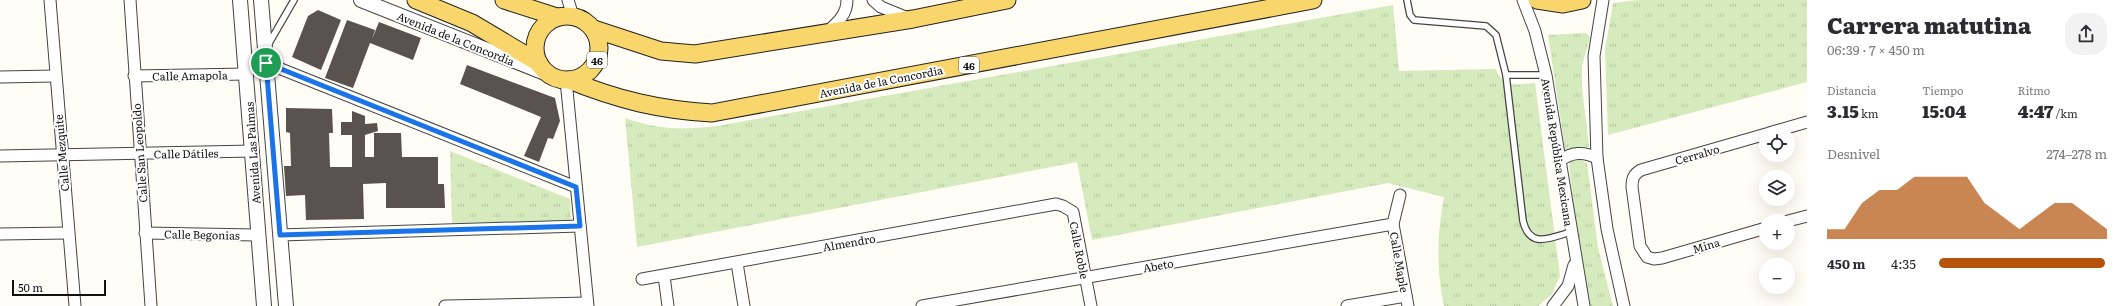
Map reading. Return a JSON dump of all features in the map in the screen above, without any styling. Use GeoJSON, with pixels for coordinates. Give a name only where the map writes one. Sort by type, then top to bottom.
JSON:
{"type":"FeatureCollection","features":[{"type":"Feature","properties":{"kind":"main road","name":"Avenida de la Concordia"},"geometry":{"type":"LineString","coordinates":[[416,0],[472,23],[538,63]]}},
{"type":"Feature","properties":{"kind":"main road"},"geometry":{"type":"LineString","coordinates":[[504,0],[566,12],[588,23],[594,29],[661,51],[695,54],[913,19],[1007,0]]}},
{"type":"Feature","properties":{"kind":"main road","name":"Avenida de la Concordia"},"geometry":{"type":"LineString","coordinates":[[562,78],[638,103],[673,110],[712,112],[1314,0]]}},
{"type":"Feature","properties":{"kind":"main road"},"geometry":{"type":"LineString","coordinates":[[1537,0],[1563,4],[1582,0]]}},
{"type":"Feature","properties":{"kind":"main road"},"geometry":{"type":"LineString","coordinates":[[538,63],[535,52],[536,41],[540,31],[548,22],[566,12]]}},
{"type":"Feature","properties":{"kind":"main road","name":"46"},"geometry":{"type":"LineString","coordinates":[[538,63],[562,78],[585,75],[593,68],[598,59],[600,48],[594,29]]}},
{"type":"Feature","properties":{"kind":"street","name":"Calle Mezquite"},"geometry":{"type":"LineString","coordinates":[[50,0],[61,155],[75,306]]}},
{"type":"Feature","properties":{"kind":"street","name":"Calle San Leopoldo"},"geometry":{"type":"LineString","coordinates":[[130,0],[139,154],[151,306]]}},
{"type":"Feature","properties":{"kind":"street","name":"Avenida Las Palmas"},"geometry":{"type":"LineString","coordinates":[[240,0],[264,306]]}},
{"type":"Feature","properties":{"kind":"street","name":"Avenida Las Palmas"},"geometry":{"type":"LineString","coordinates":[[261,0],[286,306]]}},
{"type":"Feature","properties":{"kind":"street","name":"Avenida de la Concordia"},"geometry":{"type":"LineString","coordinates":[[361,0],[562,78]]}},
{"type":"Feature","properties":{"kind":"street"},"geometry":{"type":"LineString","coordinates":[[531,0],[566,12]]}},
{"type":"Feature","properties":{"kind":"street"},"geometry":{"type":"LineString","coordinates":[[823,34],[837,23],[844,13],[847,0]]}},
{"type":"Feature","properties":{"kind":"street"},"geometry":{"type":"LineString","coordinates":[[873,0],[881,7],[913,19]]}},
{"type":"Feature","properties":{"kind":"street","name":"Avenida República Mexicana"},"geometry":{"type":"LineString","coordinates":[[1523,0],[1535,31],[1546,75],[1584,306]]}},
{"type":"Feature","properties":{"kind":"street"},"geometry":{"type":"LineString","coordinates":[[1603,0],[1594,56],[1597,158],[1607,229],[1624,306]]}},
{"type":"Feature","properties":{"kind":"street","name":"Calle Amapola"},"geometry":{"type":"LineString","coordinates":[[134,76],[246,69],[265,57],[576,187]]}},
{"type":"Feature","properties":{"kind":"street"},"geometry":{"type":"LineString","coordinates":[[0,76],[55,76]]}},
{"type":"Feature","properties":{"kind":"street"},"geometry":{"type":"LineString","coordinates":[[445,306],[587,305],[576,187],[562,78]]}},
{"type":"Feature","properties":{"kind":"street"},"geometry":{"type":"LineString","coordinates":[[1794,126],[1807,122]]}},
{"type":"Feature","properties":{"kind":"street","name":"Cerralvo"},"geometry":{"type":"LineString","coordinates":[[1647,256],[1640,246],[1632,180],[1635,173],[1759,136]]}},
{"type":"Feature","properties":{"kind":"street","name":"Calle Dátiles"},"geometry":{"type":"LineString","coordinates":[[0,156],[253,151]]}},
{"type":"Feature","properties":{"kind":"street"},"geometry":{"type":"LineString","coordinates":[[1559,161],[1570,155],[1581,153],[1597,158]]}},
{"type":"Feature","properties":{"kind":"street","name":"Calle Maple"},"geometry":{"type":"LineString","coordinates":[[1400,195],[1394,224],[1407,301]]}},
{"type":"Feature","properties":{"kind":"street","name":"Almendro"},"geometry":{"type":"LineString","coordinates":[[642,279],[1056,204]]}},
{"type":"Feature","properties":{"kind":"street","name":"Calle Roble"},"geometry":{"type":"LineString","coordinates":[[1056,204],[1073,212],[1091,306]]}},
{"type":"Feature","properties":{"kind":"street"},"geometry":{"type":"LineString","coordinates":[[1795,219],[1807,216]]}},
{"type":"Feature","properties":{"kind":"street","name":"Abeto"},"geometry":{"type":"LineString","coordinates":[[922,306],[1394,224]]}},
{"type":"Feature","properties":{"kind":"street"},"geometry":{"type":"LineString","coordinates":[[280,235],[580,226]]}},
{"type":"Feature","properties":{"kind":"street","name":"Mina"},"geometry":{"type":"LineString","coordinates":[[1647,256],[1654,259],[1662,258],[1759,230]]}},
{"type":"Feature","properties":{"kind":"street"},"geometry":{"type":"LineString","coordinates":[[0,234],[68,233]]}},
{"type":"Feature","properties":{"kind":"street","name":"Calle Begonias"},"geometry":{"type":"LineString","coordinates":[[145,233],[258,235]]}},
{"type":"Feature","properties":{"kind":"street"},"geometry":{"type":"LineString","coordinates":[[1553,306],[1568,286],[1575,258]]}},
{"type":"Feature","properties":{"kind":"street"},"geometry":{"type":"LineString","coordinates":[[737,262],[744,306]]}},
{"type":"Feature","properties":{"kind":"street"},"geometry":{"type":"LineString","coordinates":[[664,276],[668,306]]}},
{"type":"Feature","properties":{"kind":"street"},"geometry":{"type":"LineString","coordinates":[[1347,306],[1407,301]]}},
{"type":"Feature","properties":{"kind":"lane"},"geometry":{"type":"LineString","coordinates":[[265,57],[294,0]]}},
{"type":"Feature","properties":{"kind":"lane"},"geometry":{"type":"LineString","coordinates":[[1407,0],[1410,15],[1414,20],[1486,26],[1496,35],[1506,75],[1522,221],[1525,231],[1531,237],[1539,240],[1571,232]]}},
{"type":"Feature","properties":{"kind":"lane"},"geometry":{"type":"LineString","coordinates":[[1506,75],[1546,75]]}},
{"type":"Feature","properties":{"kind":"green space"},"geometry":{"type":"Polygon","coordinates":[[[1639,0],[1807,0],[1807,82],[1608,135],[1605,50],[1613,3],[1639,0]]]}},
{"type":"Feature","properties":{"kind":"green space"},"geometry":{"type":"Polygon","coordinates":[[[1393,5],[1399,71],[1495,69],[1503,80],[1512,84],[1535,83],[1560,276],[1552,294],[1538,306],[1444,306],[1441,292],[1438,252],[1444,197],[1388,183],[1092,240],[1077,162],[637,247],[625,118],[649,125],[670,128],[717,126],[1393,5]]]}},
{"type":"Feature","properties":{"kind":"green space"},"geometry":{"type":"Polygon","coordinates":[[[1586,33],[1590,37],[1582,66],[1582,87],[1589,147],[1565,149],[1548,35],[1586,33]]]}},
{"type":"Feature","properties":{"kind":"green space"},"geometry":{"type":"Polygon","coordinates":[[[450,151],[570,199],[571,221],[452,223],[450,151]]]}},
{"type":"Feature","properties":{"kind":"green space"},"geometry":{"type":"Polygon","coordinates":[[[1579,159],[1587,163],[1598,248],[1613,306],[1590,306],[1575,221],[1569,165],[1571,161],[1579,159]]]}},
{"type":"Feature","properties":{"kind":"building"},"geometry":{"type":"Polygon","coordinates":[[[318,10],[341,20],[321,70],[292,57],[308,16],[318,10]]]}},
{"type":"Feature","properties":{"kind":"building"},"geometry":{"type":"Polygon","coordinates":[[[347,20],[375,30],[372,39],[379,22],[421,38],[413,60],[370,43],[353,88],[325,78],[347,20]]]}},
{"type":"Feature","properties":{"kind":"building"},"geometry":{"type":"Polygon","coordinates":[[[467,65],[555,98],[560,121],[553,139],[548,138],[539,162],[524,156],[541,117],[460,84],[467,65]]]}},
{"type":"Feature","properties":{"kind":"building"},"geometry":{"type":"Polygon","coordinates":[[[286,108],[332,109],[333,133],[329,133],[330,167],[352,167],[352,135],[341,135],[341,122],[352,122],[352,111],[365,116],[365,124],[377,123],[378,131],[365,135],[365,157],[374,157],[374,133],[401,133],[402,157],[438,157],[438,184],[444,184],[445,208],[386,208],[386,183],[363,184],[364,219],[306,220],[305,195],[286,196],[284,166],[291,166],[290,133],[286,132],[286,108]]]}},
{"type":"Feature","properties":{"kind":"route"},"geometry":{"type":"LineString","coordinates":[[266,63],[576,187],[580,226],[280,235],[266,63]]}}]}
